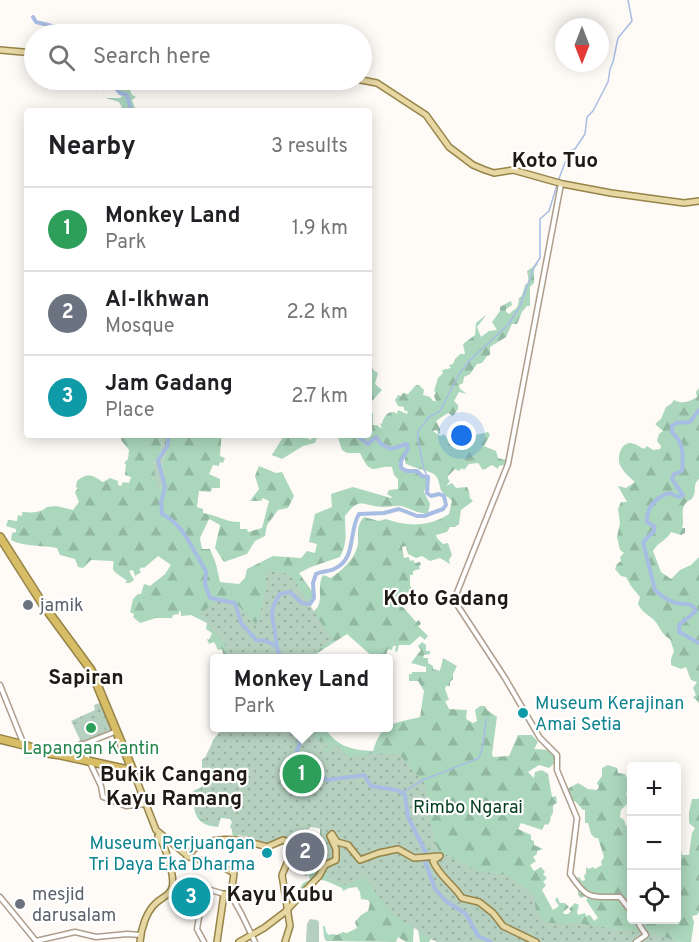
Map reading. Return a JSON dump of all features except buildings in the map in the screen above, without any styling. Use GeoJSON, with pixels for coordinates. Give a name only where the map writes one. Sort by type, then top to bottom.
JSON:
{"type":"FeatureCollection","features":[{"type":"Feature","properties":{"kind":"highway"},"geometry":{"type":"LineString","coordinates":[[0,537],[45,607],[91,670],[133,771]]}},
{"type":"Feature","properties":{"kind":"highway"},"geometry":{"type":"LineString","coordinates":[[0,740],[46,753],[133,771]]}},
{"type":"Feature","properties":{"kind":"main road"},"geometry":{"type":"LineString","coordinates":[[0,50],[24,52]]}},
{"type":"Feature","properties":{"kind":"main road"},"geometry":{"type":"LineString","coordinates":[[372,82],[377,83],[426,115],[448,147],[473,165],[494,173],[513,170],[561,184],[684,203],[699,201]]}},
{"type":"Feature","properties":{"kind":"main road"},"geometry":{"type":"LineString","coordinates":[[133,771],[162,841],[172,881],[171,891],[151,908],[140,939]]}},
{"type":"Feature","properties":{"kind":"main road"},"geometry":{"type":"LineString","coordinates":[[157,833],[189,854],[233,871],[231,895],[224,894],[217,942]]}},
{"type":"Feature","properties":{"kind":"main road"},"geometry":{"type":"LineString","coordinates":[[239,942],[269,925],[288,910],[319,876],[325,865],[336,859],[331,834],[337,842],[350,847],[360,860],[398,849],[414,858],[440,856],[433,861],[438,872],[462,898],[479,902],[493,913],[503,926],[536,942]]}},
{"type":"Feature","properties":{"kind":"main road"},"geometry":{"type":"LineString","coordinates":[[189,854],[203,843],[218,840],[250,841],[267,847],[283,840],[288,841],[293,849],[282,878],[290,926],[285,942]]}},
{"type":"Feature","properties":{"kind":"street"},"geometry":{"type":"LineString","coordinates":[[561,184],[508,464],[454,600],[505,678],[542,741],[557,755],[557,770],[577,818],[570,874],[585,893],[599,898],[620,897],[627,906]]}},
{"type":"Feature","properties":{"kind":"street"},"geometry":{"type":"LineString","coordinates":[[0,685],[24,745]]}},
{"type":"Feature","properties":{"kind":"street"},"geometry":{"type":"LineString","coordinates":[[59,754],[117,731]]}},
{"type":"Feature","properties":{"kind":"street"},"geometry":{"type":"LineString","coordinates":[[81,745],[103,797],[126,806],[145,802]]}},
{"type":"Feature","properties":{"kind":"street"},"geometry":{"type":"LineString","coordinates":[[204,942],[197,930],[204,888],[224,894]]}},
{"type":"Feature","properties":{"kind":"street"},"geometry":{"type":"LineString","coordinates":[[231,895],[255,942]]}},
{"type":"Feature","properties":{"kind":"street"},"geometry":{"type":"LineString","coordinates":[[0,897],[36,941],[75,932],[96,937],[126,934],[140,939]]}},
{"type":"Feature","properties":{"kind":"street"},"geometry":{"type":"LineString","coordinates":[[636,942],[646,935],[639,924]]}},
{"type":"Feature","properties":{"kind":"green space"},"geometry":{"type":"Polygon","coordinates":[[[116,90],[130,90],[136,97],[132,100],[135,108],[122,108],[119,102],[106,98],[120,98],[124,94],[116,90]]]}},
{"type":"Feature","properties":{"kind":"green space"},"geometry":{"type":"Polygon","coordinates":[[[539,263],[534,269],[534,283],[530,287],[530,306],[522,312],[517,324],[512,324],[506,337],[490,347],[490,355],[464,377],[463,383],[459,385],[460,389],[467,394],[459,392],[454,401],[458,409],[453,416],[448,413],[436,421],[440,433],[438,434],[437,430],[433,431],[440,436],[444,434],[449,441],[452,438],[448,434],[458,425],[467,429],[472,436],[488,432],[490,435],[484,446],[496,451],[498,458],[505,460],[508,456],[507,464],[499,466],[498,469],[492,465],[483,470],[478,463],[469,464],[464,470],[455,469],[448,476],[450,481],[446,486],[452,483],[456,488],[467,487],[473,501],[461,510],[459,524],[450,527],[447,532],[436,535],[443,544],[448,543],[452,555],[449,560],[450,564],[440,558],[430,561],[422,556],[416,558],[408,554],[406,546],[402,547],[404,558],[409,557],[410,561],[420,562],[421,565],[420,569],[413,571],[413,575],[410,575],[413,592],[411,597],[402,596],[400,603],[404,604],[403,607],[416,622],[419,620],[421,624],[418,626],[428,636],[425,640],[420,636],[410,645],[399,645],[397,652],[395,651],[396,646],[393,646],[392,650],[388,649],[386,654],[370,654],[347,634],[316,654],[293,654],[311,613],[316,609],[320,600],[323,575],[331,578],[353,557],[358,546],[359,525],[364,517],[379,521],[386,519],[418,524],[434,521],[449,514],[452,501],[442,492],[436,476],[405,463],[405,456],[399,463],[401,470],[417,472],[421,477],[429,479],[424,492],[430,504],[428,513],[401,506],[382,507],[358,504],[354,506],[345,516],[345,542],[340,557],[299,573],[314,594],[309,604],[296,584],[273,654],[223,654],[222,649],[218,650],[214,642],[209,644],[207,639],[209,640],[212,633],[206,629],[207,623],[191,615],[181,616],[179,611],[179,614],[173,615],[172,618],[156,618],[140,623],[130,612],[133,599],[141,594],[144,584],[150,586],[165,574],[171,565],[158,556],[144,568],[142,567],[139,570],[141,572],[135,576],[133,570],[129,571],[134,580],[125,583],[127,581],[113,569],[113,561],[91,560],[83,568],[78,567],[75,559],[60,555],[57,548],[27,545],[11,540],[12,533],[16,532],[16,529],[6,526],[8,520],[17,521],[18,515],[22,516],[22,512],[36,512],[56,506],[73,510],[79,502],[75,492],[78,488],[76,487],[77,481],[85,476],[91,476],[103,482],[110,478],[118,481],[118,485],[121,486],[123,482],[129,483],[131,477],[125,475],[126,464],[124,463],[128,459],[129,450],[121,438],[160,438],[161,451],[153,464],[158,490],[165,470],[161,465],[167,452],[168,438],[221,438],[220,456],[225,458],[219,466],[213,465],[209,474],[220,479],[220,488],[212,488],[211,492],[199,491],[197,507],[203,509],[203,513],[240,522],[240,529],[247,529],[248,532],[262,528],[269,501],[263,498],[261,501],[250,501],[259,489],[255,476],[259,466],[276,473],[282,472],[294,496],[288,508],[278,510],[267,525],[265,536],[255,541],[247,554],[224,562],[215,548],[220,525],[209,519],[200,538],[202,549],[210,549],[220,582],[239,584],[245,578],[247,569],[273,556],[301,558],[307,551],[315,553],[317,544],[309,542],[315,514],[332,507],[331,494],[353,487],[391,498],[387,494],[389,490],[398,489],[398,479],[392,467],[371,468],[360,453],[347,453],[342,450],[338,438],[372,438],[372,412],[373,425],[382,429],[380,423],[382,424],[387,414],[394,412],[397,414],[398,410],[407,414],[404,407],[398,406],[395,400],[398,395],[408,394],[416,385],[424,390],[423,395],[436,401],[434,391],[438,378],[443,373],[442,370],[451,368],[449,365],[453,364],[460,354],[465,354],[463,344],[475,335],[476,323],[487,314],[477,327],[481,337],[489,331],[497,330],[492,322],[500,311],[500,307],[511,301],[512,305],[506,309],[506,312],[510,314],[516,308],[525,285],[529,282],[527,271],[539,263]]]}},
{"type":"Feature","properties":{"kind":"green space"},"geometry":{"type":"Polygon","coordinates":[[[372,367],[378,373],[375,384],[382,390],[372,401],[372,367]]]}},
{"type":"Feature","properties":{"kind":"green space"},"geometry":{"type":"Polygon","coordinates":[[[699,388],[699,479],[693,497],[684,507],[682,528],[685,528],[685,533],[681,535],[671,532],[653,551],[661,572],[671,579],[699,557],[699,703],[693,697],[696,695],[693,688],[697,682],[691,680],[686,667],[681,669],[671,665],[674,651],[670,639],[641,609],[638,604],[640,597],[626,577],[621,576],[615,569],[624,553],[620,550],[617,537],[620,523],[618,509],[621,502],[627,502],[618,486],[626,488],[635,482],[622,469],[619,456],[621,449],[630,443],[644,449],[647,446],[653,450],[660,449],[661,446],[657,441],[659,434],[663,431],[655,424],[661,419],[666,407],[674,400],[683,402],[692,400],[697,397],[696,392],[699,388]]]}},
{"type":"Feature","properties":{"kind":"green space"},"geometry":{"type":"Polygon","coordinates":[[[160,438],[168,438],[167,452],[161,465],[165,470],[160,489],[157,491],[153,464],[161,451],[160,438]]]}},
{"type":"Feature","properties":{"kind":"green space"},"geometry":{"type":"Polygon","coordinates":[[[282,438],[311,440],[317,438],[315,443],[303,446],[282,459],[272,455],[282,438]]]}},
{"type":"Feature","properties":{"kind":"green space"},"geometry":{"type":"Polygon","coordinates":[[[265,571],[285,573],[293,578],[332,640],[314,653],[226,654],[226,646],[200,615],[219,598],[236,603],[256,624],[263,605],[265,571]]]}},
{"type":"Feature","properties":{"kind":"green space","name":"Rimbo Ngarai"},"geometry":{"type":"Polygon","coordinates":[[[422,642],[426,645],[426,651],[430,651],[430,654],[424,655],[423,658],[428,658],[428,663],[433,666],[433,669],[440,671],[443,658],[457,666],[450,686],[446,686],[445,689],[449,700],[445,701],[449,709],[467,710],[466,719],[473,723],[477,721],[475,710],[480,706],[485,706],[497,717],[493,757],[509,756],[518,735],[532,735],[538,742],[534,749],[553,750],[557,761],[549,768],[539,765],[528,772],[534,778],[535,772],[542,770],[548,774],[552,797],[556,796],[557,803],[553,805],[551,819],[542,830],[521,823],[518,829],[531,835],[534,845],[543,849],[537,851],[533,857],[536,861],[530,865],[534,871],[541,867],[545,872],[543,874],[547,878],[543,882],[546,885],[542,890],[553,910],[559,906],[555,900],[557,897],[560,903],[565,903],[569,907],[563,912],[564,914],[571,911],[569,909],[575,903],[579,905],[578,915],[585,913],[586,916],[590,915],[594,921],[598,918],[586,900],[588,898],[586,896],[581,898],[578,895],[578,887],[570,881],[572,877],[585,880],[586,867],[595,869],[602,865],[604,857],[598,838],[591,834],[588,823],[585,823],[585,810],[575,801],[571,802],[567,789],[578,783],[588,789],[597,790],[602,768],[608,765],[617,768],[618,773],[625,774],[627,778],[627,804],[621,810],[620,817],[627,826],[627,924],[681,924],[681,850],[682,855],[689,855],[692,833],[695,828],[689,823],[689,813],[692,799],[699,797],[699,912],[692,916],[694,922],[691,942],[435,941],[431,939],[429,942],[420,942],[418,929],[414,926],[413,942],[406,942],[398,937],[396,942],[326,941],[323,926],[329,935],[347,933],[357,928],[355,922],[368,911],[370,903],[368,900],[361,899],[357,887],[343,891],[342,888],[321,880],[301,891],[303,883],[310,880],[309,875],[305,876],[305,869],[321,857],[320,853],[323,850],[320,848],[320,827],[306,826],[272,845],[250,841],[250,835],[233,836],[230,819],[221,818],[218,827],[210,826],[199,820],[196,816],[193,791],[203,786],[202,760],[207,756],[213,740],[220,732],[328,732],[346,746],[373,751],[382,732],[393,732],[393,724],[420,717],[424,691],[418,681],[409,681],[409,674],[426,672],[426,667],[411,663],[421,650],[418,646],[422,642]]]}},
{"type":"Feature","properties":{"kind":"green space"},"geometry":{"type":"Polygon","coordinates":[[[102,702],[114,729],[82,744],[71,721],[95,710],[94,705],[102,702]]]}},
{"type":"Feature","properties":{"kind":"green space","name":"Lapangan Kantin"},"geometry":{"type":"Polygon","coordinates":[[[100,717],[105,730],[83,740],[77,726],[100,717]]]}},
{"type":"Feature","properties":{"kind":"green space"},"geometry":{"type":"Polygon","coordinates":[[[220,732],[312,732],[318,740],[327,743],[324,751],[327,753],[336,745],[349,758],[374,753],[399,754],[425,784],[430,811],[427,813],[439,851],[478,871],[507,875],[535,895],[535,906],[544,921],[652,932],[677,942],[437,942],[393,915],[364,877],[345,885],[330,880],[319,859],[322,829],[311,827],[296,839],[286,839],[265,846],[252,838],[232,832],[233,819],[221,816],[217,826],[200,818],[194,806],[195,795],[204,782],[203,767],[212,744],[220,732]]]}},
{"type":"Feature","properties":{"kind":"green space"},"geometry":{"type":"Polygon","coordinates":[[[310,919],[319,922],[319,942],[306,942],[307,924],[310,919]]]}},
{"type":"Feature","properties":{"kind":"waterway"},"geometry":{"type":"LineString","coordinates":[[558,181],[567,152],[575,149],[585,134],[587,117],[593,111],[608,82],[618,38],[632,21],[628,0]]}},
{"type":"Feature","properties":{"kind":"waterway"},"geometry":{"type":"LineString","coordinates":[[33,17],[36,22],[44,24]]}},
{"type":"Feature","properties":{"kind":"waterway"},"geometry":{"type":"LineString","coordinates":[[117,90],[127,95],[130,108]]}},
{"type":"Feature","properties":{"kind":"waterway"},"geometry":{"type":"LineString","coordinates":[[428,477],[424,470],[418,431],[429,417],[440,411],[459,374],[470,360],[508,325],[520,306],[534,267],[540,258],[540,219],[549,211],[557,185]]}},
{"type":"Feature","properties":{"kind":"waterway"},"geometry":{"type":"LineString","coordinates":[[699,410],[690,422],[676,423],[672,426],[672,432],[679,441],[683,455],[682,471],[674,474],[672,479],[683,495],[679,497],[669,493],[660,497],[653,504],[648,512],[647,522],[654,526],[654,531],[643,542],[655,590],[673,602],[689,604],[696,611],[679,625],[679,632],[699,643]]}},
{"type":"Feature","properties":{"kind":"waterway"},"geometry":{"type":"LineString","coordinates":[[279,654],[272,617],[276,601],[280,594],[290,592],[302,603],[310,604],[314,598],[313,583],[316,574],[334,569],[346,559],[359,514],[384,513],[399,509],[417,516],[424,516],[443,509],[446,505],[444,496],[439,494],[431,496],[427,493],[428,477],[422,476],[417,471],[407,471],[401,468],[401,461],[408,449],[407,444],[391,449],[381,444],[376,437],[368,444],[360,438]]}},
{"type":"Feature","properties":{"kind":"waterway"},"geometry":{"type":"LineString","coordinates":[[168,438],[168,445],[158,460],[165,487],[161,503],[162,514],[182,531],[206,571],[205,584],[210,598],[235,603],[241,623],[256,640],[266,641],[276,646]]}},
{"type":"Feature","properties":{"kind":"waterway"},"geometry":{"type":"LineString","coordinates":[[402,793],[423,780],[479,758],[486,719]]}},
{"type":"Feature","properties":{"kind":"waterway"},"geometry":{"type":"LineString","coordinates":[[295,732],[300,743],[297,751],[301,762],[327,780],[364,775],[371,786],[397,790],[405,795],[408,817],[426,853],[425,861],[435,889],[446,901],[466,914],[478,936],[491,942]]}},
{"type":"Feature","properties":{"kind":"place","name":"jamik"},"geometry":{"type":"Point","coordinates":[28,605]}},
{"type":"Feature","properties":{"kind":"place","name":"Museum Kerajinan Amai Setia"},"geometry":{"type":"Point","coordinates":[523,713]}},
{"type":"Feature","properties":{"kind":"place","name":"Lapangan Kantin"},"geometry":{"type":"Point","coordinates":[91,728]}},
{"type":"Feature","properties":{"kind":"place","name":"Monkey Land"},"geometry":{"type":"Point","coordinates":[302,774]}},
{"type":"Feature","properties":{"kind":"place","name":"Al-Ikhwan"},"geometry":{"type":"Point","coordinates":[305,852]}},
{"type":"Feature","properties":{"kind":"place","name":"Museum Perjuangan Tri Daya Eka Dharma"},"geometry":{"type":"Point","coordinates":[267,853]}},
{"type":"Feature","properties":{"kind":"place","name":"Jam Gadang"},"geometry":{"type":"Point","coordinates":[191,897]}},
{"type":"Feature","properties":{"kind":"place","name":"mesjid darusalam"},"geometry":{"type":"Point","coordinates":[20,904]}},
{"type":"Feature","properties":{"kind":"district","name":"Koto Tuo"},"geometry":{"type":"Point","coordinates":[555,160]}},
{"type":"Feature","properties":{"kind":"district","name":"Koto Gadang"},"geometry":{"type":"Point","coordinates":[446,598]}},
{"type":"Feature","properties":{"kind":"district","name":"Sapiran"},"geometry":{"type":"Point","coordinates":[86,677]}},
{"type":"Feature","properties":{"kind":"district","name":"Bukik Cangang Kayu Ramang"},"geometry":{"type":"Point","coordinates":[174,786]}},
{"type":"Feature","properties":{"kind":"district","name":"Kayu Kubu"},"geometry":{"type":"Point","coordinates":[280,894]}}]}
